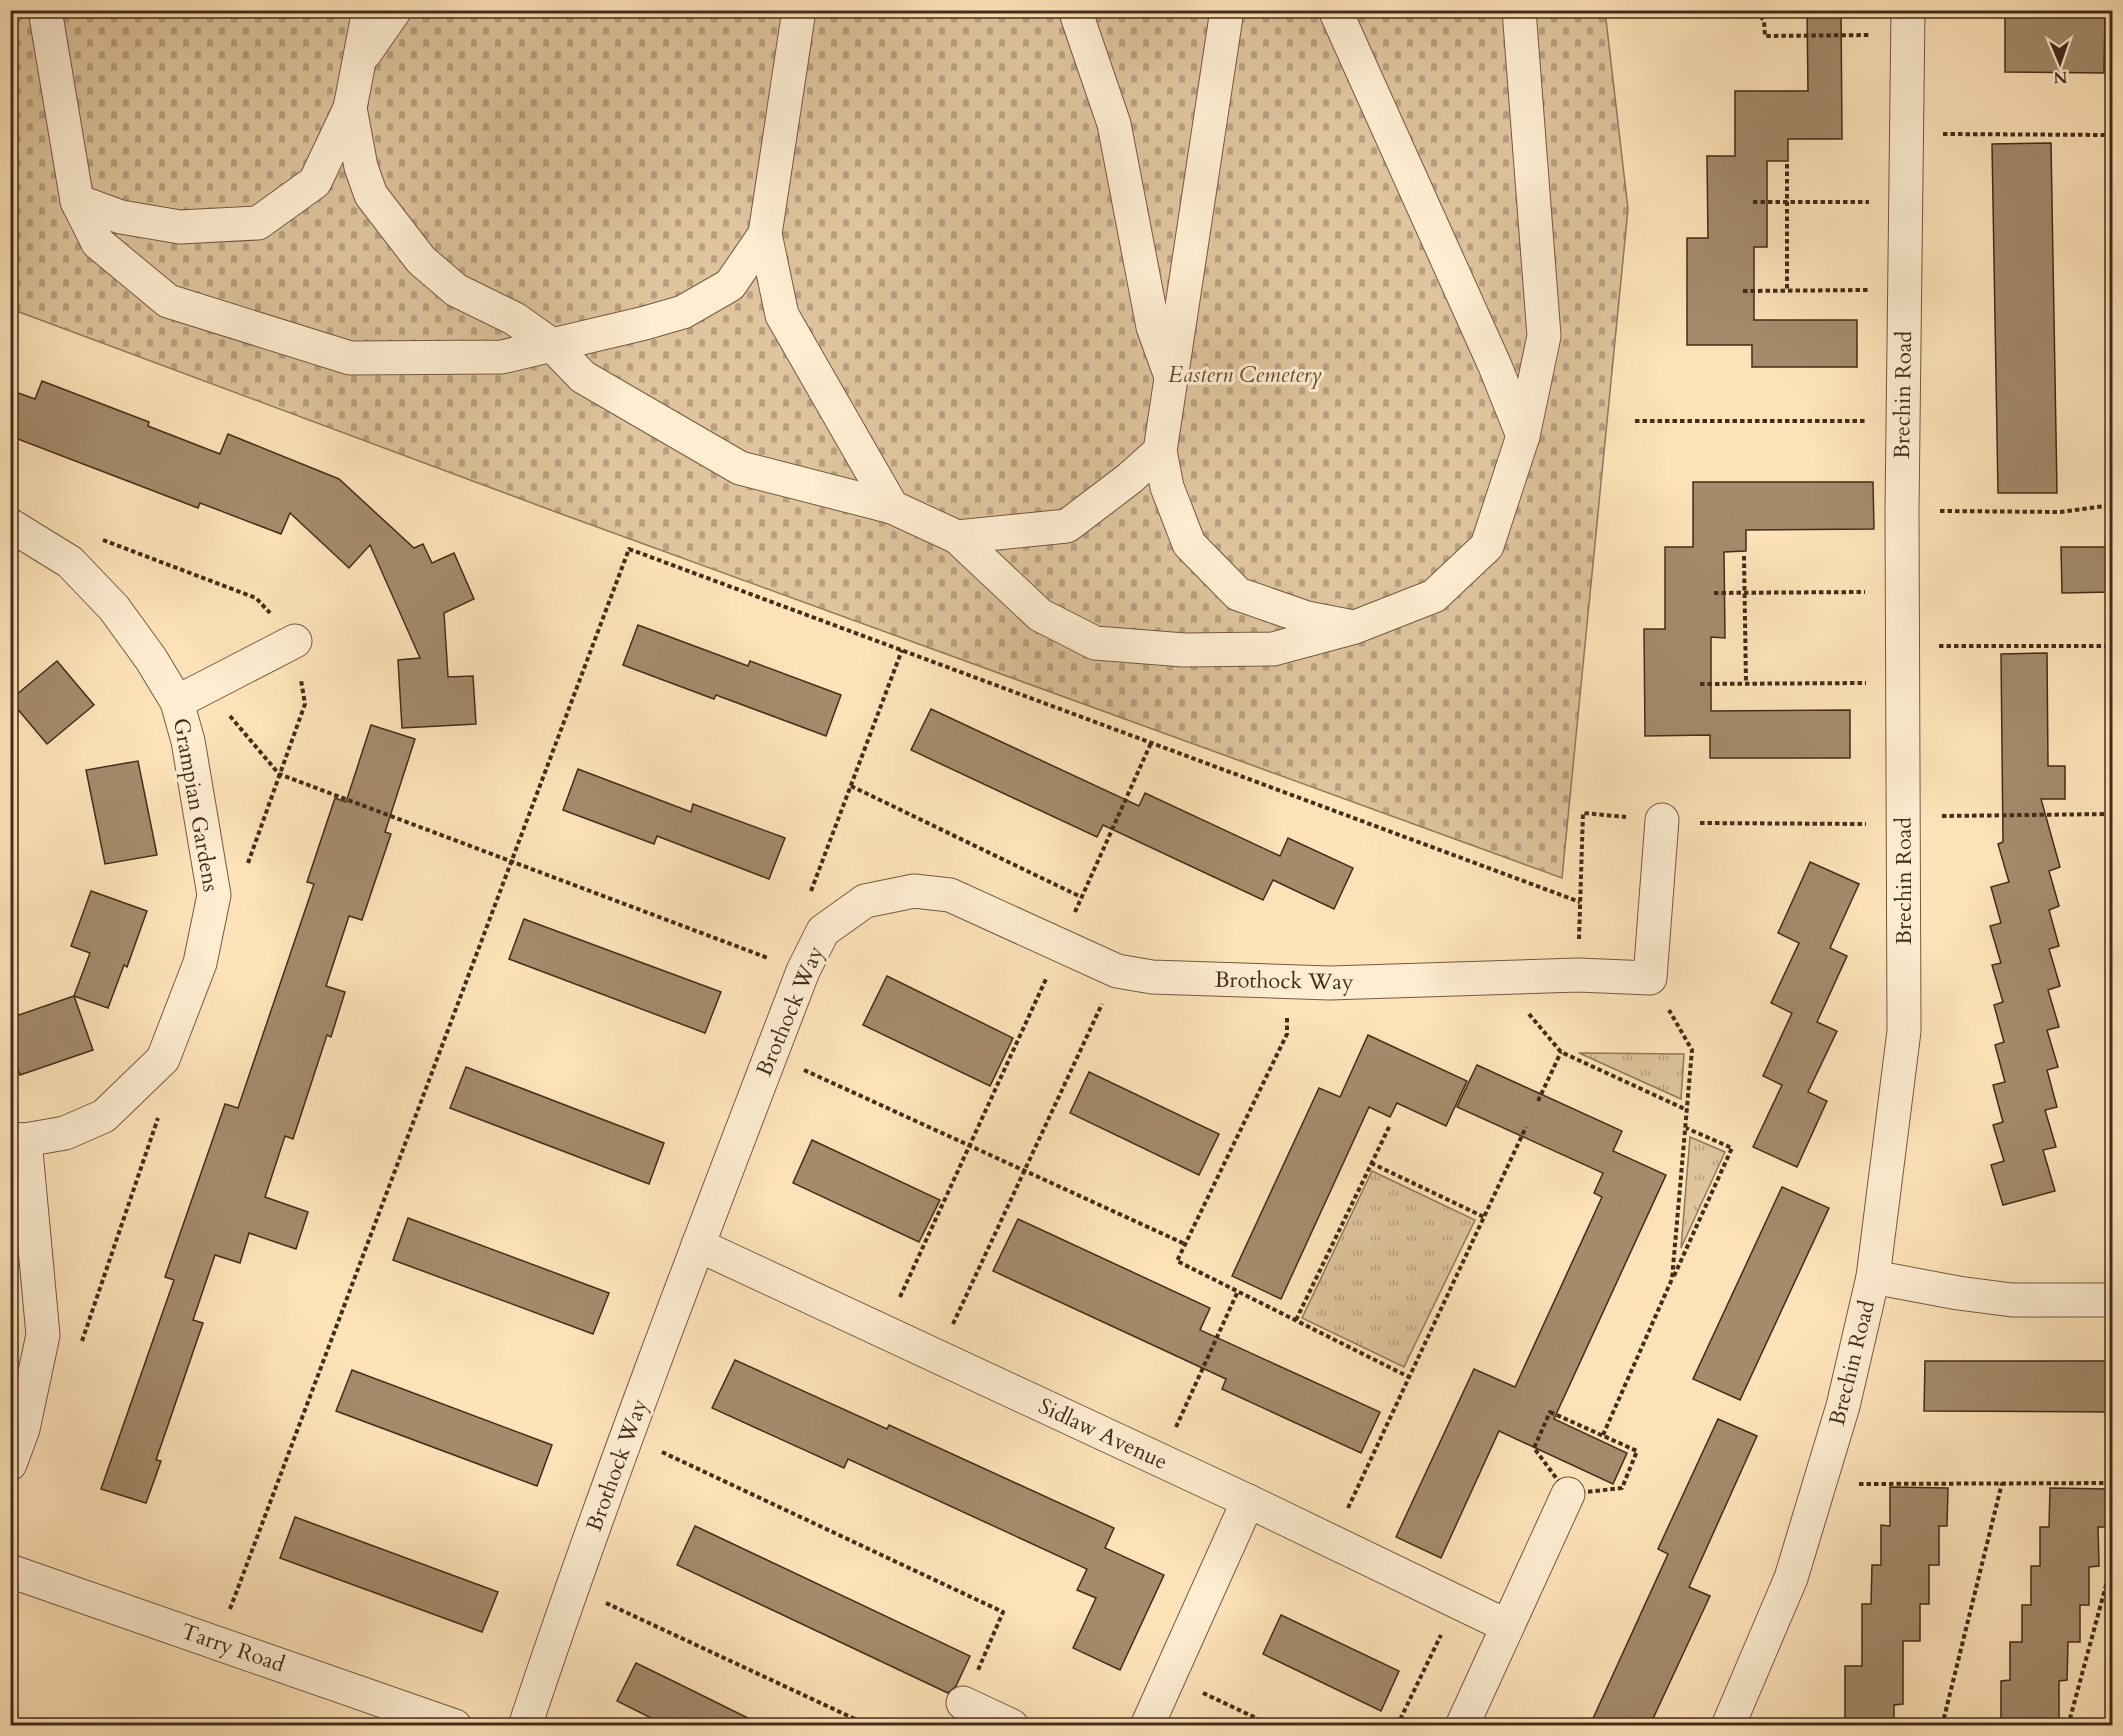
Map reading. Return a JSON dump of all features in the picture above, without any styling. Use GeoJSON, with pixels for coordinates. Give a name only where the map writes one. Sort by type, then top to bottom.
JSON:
{"type":"FeatureCollection","features":[{"type":"Feature","properties":{"kind":"street"},"geometry":{"type":"LineString","coordinates":[[45,10],[77,201],[98,243],[168,301],[350,358],[502,357],[683,312],[730,285],[765,234]]}},
{"type":"Feature","properties":{"kind":"street"},"geometry":{"type":"LineString","coordinates":[[77,201],[121,217],[180,227],[258,223],[315,182],[350,108],[369,10]]}},
{"type":"Feature","properties":{"kind":"street"},"geometry":{"type":"LineString","coordinates":[[361,60],[395,10]]}},
{"type":"Feature","properties":{"kind":"street"},"geometry":{"type":"LineString","coordinates":[[799,10],[765,234],[782,315],[892,507]]}},
{"type":"Feature","properties":{"kind":"street"},"geometry":{"type":"LineString","coordinates":[[1075,10],[1114,124],[1154,327],[1172,379]]}},
{"type":"Feature","properties":{"kind":"street"},"geometry":{"type":"LineString","coordinates":[[1227,10],[1160,451],[1167,487],[1189,544],[1238,594],[1307,618],[1355,627]]}},
{"type":"Feature","properties":{"kind":"street"},"geometry":{"type":"LineString","coordinates":[[1335,10],[1495,366],[1523,436]]}},
{"type":"Feature","properties":{"kind":"street"},"geometry":{"type":"LineString","coordinates":[[350,108],[361,166],[371,195],[421,260],[456,290],[515,319],[553,346],[583,377],[740,468],[892,507],[957,537],[1040,615],[1095,643],[1184,650],[1273,649],[1355,627],[1434,596],[1487,546],[1523,436],[1544,336],[1519,10]]}},
{"type":"Feature","properties":{"kind":"street","name":"Brechin Road"},"geometry":{"type":"LineString","coordinates":[[1728,1725],[1791,1578],[1843,1406],[1873,1278],[1904,1031],[1902,510],[1908,23]]}},
{"type":"Feature","properties":{"kind":"street"},"geometry":{"type":"LineString","coordinates":[[957,537],[1067,526],[1130,478],[1160,451]]}},
{"type":"Feature","properties":{"kind":"street","name":"Grampian Gardens"},"geometry":{"type":"LineString","coordinates":[[10,525],[69,562],[114,608],[151,659],[177,702],[188,741],[214,895],[200,963],[163,1059],[104,1116],[65,1133],[18,1139],[44,1335],[23,1429],[10,1464]]}},
{"type":"Feature","properties":{"kind":"street","name":"Grampian Gardens"},"geometry":{"type":"LineString","coordinates":[[177,702],[295,641]]}},
{"type":"Feature","properties":{"kind":"street"},"geometry":{"type":"LineString","coordinates":[[1650,978],[1662,820]]}},
{"type":"Feature","properties":{"kind":"street","name":"Brothock Way"},"geometry":{"type":"LineString","coordinates":[[525,1725],[627,1436],[803,971],[823,931],[865,901],[914,891],[950,895],[1117,971],[1152,977],[1330,983],[1578,975],[1650,978]]}},
{"type":"Feature","properties":{"kind":"street","name":"Sidlaw Avenue"},"geometry":{"type":"LineString","coordinates":[[698,1245],[1161,1461],[1507,1626]]}},
{"type":"Feature","properties":{"kind":"street"},"geometry":{"type":"LineString","coordinates":[[1873,1278],[2012,1300],[2112,1300]]}},
{"type":"Feature","properties":{"kind":"street"},"geometry":{"type":"LineString","coordinates":[[1462,1725],[1568,1494]]}},
{"type":"Feature","properties":{"kind":"street"},"geometry":{"type":"LineString","coordinates":[[1147,1725],[1248,1502]]}},
{"type":"Feature","properties":{"kind":"street","name":"Tarry Road"},"geometry":{"type":"LineString","coordinates":[[10,1570],[455,1725]]}},
{"type":"Feature","properties":{"kind":"street"},"geometry":{"type":"LineString","coordinates":[[963,1703],[1012,1725]]}},
{"type":"Feature","properties":{"kind":"path"},"geometry":{"type":"LineString","coordinates":[[1756,10],[1764,21],[1765,36],[1908,23]]}},
{"type":"Feature","properties":{"kind":"path"},"geometry":{"type":"LineString","coordinates":[[1907,134],[2111,136],[2112,448]]}},
{"type":"Feature","properties":{"kind":"path"},"geometry":{"type":"LineString","coordinates":[[1787,164],[1787,291]]}},
{"type":"Feature","properties":{"kind":"path"},"geometry":{"type":"LineString","coordinates":[[1753,202],[1906,202]]}},
{"type":"Feature","properties":{"kind":"path"},"geometry":{"type":"LineString","coordinates":[[1743,291],[1905,290]]}},
{"type":"Feature","properties":{"kind":"path"},"geometry":{"type":"LineString","coordinates":[[1635,421],[1903,421]]}},
{"type":"Feature","properties":{"kind":"path"},"geometry":{"type":"LineString","coordinates":[[1902,510],[2060,512],[2112,505]]}},
{"type":"Feature","properties":{"kind":"path"},"geometry":{"type":"LineString","coordinates":[[217,1642],[629,549],[1580,902]]}},
{"type":"Feature","properties":{"kind":"path"},"geometry":{"type":"LineString","coordinates":[[1744,556],[1746,683]]}},
{"type":"Feature","properties":{"kind":"path"},"geometry":{"type":"LineString","coordinates":[[1714,593],[1902,592]]}},
{"type":"Feature","properties":{"kind":"path"},"geometry":{"type":"LineString","coordinates":[[1903,646],[2112,646]]}},
{"type":"Feature","properties":{"kind":"path"},"geometry":{"type":"LineString","coordinates":[[823,931],[810,896],[902,650]]}},
{"type":"Feature","properties":{"kind":"path"},"geometry":{"type":"LineString","coordinates":[[1700,684],[1903,683]]}},
{"type":"Feature","properties":{"kind":"path"},"geometry":{"type":"LineString","coordinates":[[207,687],[279,774],[803,971]]}},
{"type":"Feature","properties":{"kind":"path"},"geometry":{"type":"LineString","coordinates":[[883,1332],[1151,743]]}},
{"type":"Feature","properties":{"kind":"path"},"geometry":{"type":"LineString","coordinates":[[851,786],[1081,897]]}},
{"type":"Feature","properties":{"kind":"path"},"geometry":{"type":"LineString","coordinates":[[1903,816],[2112,814]]}},
{"type":"Feature","properties":{"kind":"path"},"geometry":{"type":"LineString","coordinates":[[938,1358],[1117,971]]}},
{"type":"Feature","properties":{"kind":"path"},"geometry":{"type":"LineString","coordinates":[[1499,977],[1561,1052],[1687,1110]]}},
{"type":"Feature","properties":{"kind":"path"},"geometry":{"type":"LineString","coordinates":[[1650,978],[1692,1050],[1672,1279]]}},
{"type":"Feature","properties":{"kind":"path"},"geometry":{"type":"LineString","coordinates":[[1288,982],[1287,1034],[1178,1260],[1409,1377]]}},
{"type":"Feature","properties":{"kind":"path"},"geometry":{"type":"LineString","coordinates":[[1538,1101],[1561,1052]]}},
{"type":"Feature","properties":{"kind":"path"},"geometry":{"type":"LineString","coordinates":[[771,1055],[1185,1244]]}},
{"type":"Feature","properties":{"kind":"path"},"geometry":{"type":"LineString","coordinates":[[80,1347],[163,1102],[163,1059]]}},
{"type":"Feature","properties":{"kind":"path"},"geometry":{"type":"LineString","coordinates":[[1296,1320],[1390,1125]]}},
{"type":"Feature","properties":{"kind":"path"},"geometry":{"type":"LineString","coordinates":[[1332,1542],[1526,1127]]}},
{"type":"Feature","properties":{"kind":"path"},"geometry":{"type":"LineString","coordinates":[[1603,1435],[1732,1148],[1685,1128]]}},
{"type":"Feature","properties":{"kind":"path"},"geometry":{"type":"LineString","coordinates":[[1371,1162],[1484,1217]]}},
{"type":"Feature","properties":{"kind":"path"},"geometry":{"type":"LineString","coordinates":[[1161,1461],[1238,1291]]}},
{"type":"Feature","properties":{"kind":"path"},"geometry":{"type":"LineString","coordinates":[[1550,1412],[1637,1451],[1622,1488],[1568,1494],[1534,1448],[1550,1412]]}},
{"type":"Feature","properties":{"kind":"path"},"geometry":{"type":"LineString","coordinates":[[627,1436],[1003,1612],[963,1703]]}},
{"type":"Feature","properties":{"kind":"path"},"geometry":{"type":"LineString","coordinates":[[1942,1725],[2002,1483]]}},
{"type":"Feature","properties":{"kind":"path"},"geometry":{"type":"LineString","coordinates":[[1820,1484],[2112,1483]]}},
{"type":"Feature","properties":{"kind":"path"},"geometry":{"type":"LineString","coordinates":[[2068,1725],[2112,1563]]}},
{"type":"Feature","properties":{"kind":"path"},"geometry":{"type":"LineString","coordinates":[[572,1587],[870,1725]]}},
{"type":"Feature","properties":{"kind":"path"},"geometry":{"type":"LineString","coordinates":[[1397,1725],[1457,1602]]}},
{"type":"Feature","properties":{"kind":"path"},"geometry":{"type":"LineString","coordinates":[[1169,1677],[1273,1725]]}},
{"type":"Feature","properties":{"kind":"green space","name":"Eastern Cemetery"},"geometry":{"type":"Polygon","coordinates":[[[10,11],[1605,11],[1628,209],[1562,878],[556,512],[11,309],[10,11]]]}},
{"type":"Feature","properties":{"kind":"green space"},"geometry":{"type":"Polygon","coordinates":[[[1579,1053],[1684,1054],[1681,1099],[1579,1053]]]}},
{"type":"Feature","properties":{"kind":"green space"},"geometry":{"type":"Polygon","coordinates":[[[1690,1137],[1725,1152],[1681,1248],[1690,1137]]]}},
{"type":"Feature","properties":{"kind":"green space"},"geometry":{"type":"Polygon","coordinates":[[[1372,1171],[1475,1220],[1404,1367],[1302,1318],[1372,1171]]]}},
{"type":"Feature","properties":{"kind":"building"},"geometry":{"type":"Polygon","coordinates":[[[1807,10],[1841,10],[1842,139],[1788,139],[1788,161],[1767,161],[1767,247],[1754,247],[1754,320],[1857,320],[1857,367],[1752,367],[1752,345],[1687,345],[1687,238],[1708,238],[1707,156],[1735,156],[1735,91],[1808,91],[1807,10]]]}},
{"type":"Feature","properties":{"kind":"building"},"geometry":{"type":"Polygon","coordinates":[[[2005,14],[2105,14],[2104,73],[2005,72],[2005,14]]]}},
{"type":"Feature","properties":{"kind":"building"},"geometry":{"type":"Polygon","coordinates":[[[2051,143],[2057,493],[1998,493],[1992,144],[2051,143]]]}},
{"type":"Feature","properties":{"kind":"building"},"geometry":{"type":"Polygon","coordinates":[[[42,381],[149,422],[148,426],[220,454],[228,434],[339,479],[414,548],[423,544],[432,563],[454,553],[474,599],[444,613],[448,677],[473,676],[476,724],[402,728],[398,660],[420,658],[370,545],[349,568],[290,513],[281,534],[200,503],[198,508],[10,436],[10,390],[35,399],[42,381]]]}},
{"type":"Feature","properties":{"kind":"building"},"geometry":{"type":"Polygon","coordinates":[[[1693,482],[1873,482],[1874,529],[1746,530],[1746,551],[1724,552],[1725,638],[1711,637],[1711,711],[1850,710],[1850,758],[1710,758],[1710,735],[1645,736],[1644,629],[1665,629],[1665,547],[1693,547],[1693,482]]]}},
{"type":"Feature","properties":{"kind":"building"},"geometry":{"type":"Polygon","coordinates":[[[2061,547],[2112,547],[2112,592],[2062,593],[2061,547]]]}},
{"type":"Feature","properties":{"kind":"building"},"geometry":{"type":"Polygon","coordinates":[[[638,625],[748,666],[750,661],[841,695],[826,736],[716,695],[714,699],[623,665],[638,625]]]}},
{"type":"Feature","properties":{"kind":"building"},"geometry":{"type":"Polygon","coordinates":[[[2047,653],[2048,766],[2065,766],[2065,799],[2041,799],[2060,867],[2049,871],[2059,906],[2049,910],[2059,946],[2049,949],[2060,986],[2048,990],[2059,1027],[2047,1030],[2058,1067],[2047,1070],[2057,1107],[2045,1110],[2056,1147],[2043,1150],[2055,1191],[2003,1205],[1991,1165],[2004,1161],[1993,1125],[2003,1122],[1993,1085],[2005,1082],[1995,1045],[2004,1042],[1994,1005],[2003,1002],[1992,965],[2001,963],[1990,926],[2001,923],[1991,887],[2009,882],[1998,844],[2003,842],[2001,654],[2047,653]]]}},
{"type":"Feature","properties":{"kind":"building"},"geometry":{"type":"Polygon","coordinates":[[[57,661],[94,705],[47,744],[10,700],[57,661]]]}},
{"type":"Feature","properties":{"kind":"building"},"geometry":{"type":"Polygon","coordinates":[[[931,709],[1139,806],[1145,793],[1280,856],[1288,838],[1353,868],[1334,909],[1273,880],[1263,900],[1103,825],[1097,837],[911,750],[931,709]]]}},
{"type":"Feature","properties":{"kind":"building"},"geometry":{"type":"Polygon","coordinates":[[[371,725],[415,739],[385,832],[391,834],[362,920],[349,916],[326,986],[345,992],[331,1037],[327,1035],[293,1139],[285,1136],[265,1197],[308,1212],[296,1249],[249,1233],[240,1263],[215,1255],[193,1320],[203,1323],[156,1460],[161,1461],[146,1503],[101,1489],[174,1280],[165,1277],[225,1104],[238,1108],[314,884],[307,882],[335,798],[346,802],[371,725]]]}},
{"type":"Feature","properties":{"kind":"building"},"geometry":{"type":"Polygon","coordinates":[[[138,761],[157,855],[105,864],[86,770],[138,761]]]}},
{"type":"Feature","properties":{"kind":"building"},"geometry":{"type":"Polygon","coordinates":[[[578,769],[691,812],[693,804],[785,838],[769,879],[657,836],[654,844],[563,810],[578,769]]]}},
{"type":"Feature","properties":{"kind":"building"},"geometry":{"type":"Polygon","coordinates":[[[1810,862],[1859,884],[1830,948],[1847,956],[1817,1022],[1837,1031],[1808,1092],[1827,1101],[1797,1167],[1753,1147],[1782,1085],[1763,1076],[1792,1013],[1771,1003],[1799,943],[1778,933],[1810,862]]]}},
{"type":"Feature","properties":{"kind":"building"},"geometry":{"type":"Polygon","coordinates":[[[91,891],[147,911],[127,967],[124,965],[108,1008],[74,996],[90,953],[71,946],[91,891]]]}},
{"type":"Feature","properties":{"kind":"building"},"geometry":{"type":"Polygon","coordinates":[[[524,919],[721,992],[705,1033],[509,959],[524,919]]]}},
{"type":"Feature","properties":{"kind":"building"},"geometry":{"type":"Polygon","coordinates":[[[887,976],[1013,1038],[990,1086],[863,1025],[887,976]]]}},
{"type":"Feature","properties":{"kind":"building"},"geometry":{"type":"Polygon","coordinates":[[[74,996],[93,1050],[20,1075],[10,1048],[10,1018],[74,996]]]}},
{"type":"Feature","properties":{"kind":"building"},"geometry":{"type":"Polygon","coordinates":[[[1368,1035],[1467,1081],[1446,1126],[1397,1103],[1390,1117],[1369,1107],[1281,1299],[1232,1276],[1319,1088],[1340,1097],[1368,1035]]]}},
{"type":"Feature","properties":{"kind":"building"},"geometry":{"type":"Polygon","coordinates":[[[1477,1065],[1622,1131],[1613,1151],[1666,1175],[1554,1419],[1627,1453],[1613,1484],[1499,1431],[1441,1558],[1396,1537],[1474,1369],[1515,1387],[1602,1197],[1594,1193],[1603,1173],[1457,1107],[1477,1065]]]}},
{"type":"Feature","properties":{"kind":"building"},"geometry":{"type":"Polygon","coordinates":[[[466,1067],[664,1143],[649,1184],[450,1108],[466,1067]]]}},
{"type":"Feature","properties":{"kind":"building"},"geometry":{"type":"Polygon","coordinates":[[[1089,1072],[1219,1134],[1199,1175],[1070,1113],[1089,1072]]]}},
{"type":"Feature","properties":{"kind":"building"},"geometry":{"type":"Polygon","coordinates":[[[812,1140],[940,1200],[919,1242],[793,1183],[812,1140]]]}},
{"type":"Feature","properties":{"kind":"building"},"geometry":{"type":"Polygon","coordinates":[[[1782,1187],[1829,1208],[1740,1400],[1693,1379],[1782,1187]]]}},
{"type":"Feature","properties":{"kind":"building"},"geometry":{"type":"Polygon","coordinates":[[[408,1218],[609,1293],[593,1334],[393,1260],[408,1218]]]}},
{"type":"Feature","properties":{"kind":"building"},"geometry":{"type":"Polygon","coordinates":[[[1018,1219],[1210,1308],[1200,1330],[1380,1412],[1361,1453],[1222,1389],[1226,1379],[993,1271],[1018,1219]]]}},
{"type":"Feature","properties":{"kind":"building"},"geometry":{"type":"Polygon","coordinates":[[[735,1360],[887,1429],[889,1425],[1114,1528],[1105,1548],[1164,1575],[1120,1670],[1073,1648],[1096,1598],[1077,1590],[1087,1569],[848,1459],[844,1468],[712,1408],[735,1360]]]}},
{"type":"Feature","properties":{"kind":"building"},"geometry":{"type":"Polygon","coordinates":[[[1925,1361],[2112,1361],[2112,1412],[1924,1411],[1925,1361]]]}},
{"type":"Feature","properties":{"kind":"building"},"geometry":{"type":"Polygon","coordinates":[[[352,1370],[552,1445],[537,1486],[336,1411],[352,1370]]]}},
{"type":"Feature","properties":{"kind":"building"},"geometry":{"type":"Polygon","coordinates":[[[1718,1419],[1757,1436],[1689,1587],[1710,1596],[1650,1725],[1590,1725],[1668,1554],[1658,1549],[1718,1419]]]}},
{"type":"Feature","properties":{"kind":"building"},"geometry":{"type":"Polygon","coordinates":[[[1890,1487],[1948,1488],[1947,1526],[1939,1526],[1939,1565],[1929,1565],[1929,1604],[1920,1604],[1920,1641],[1903,1641],[1903,1704],[1894,1705],[1894,1725],[1845,1725],[1845,1666],[1862,1666],[1862,1604],[1871,1604],[1872,1565],[1881,1565],[1881,1525],[1890,1526],[1890,1487]]]}},
{"type":"Feature","properties":{"kind":"building"},"geometry":{"type":"Polygon","coordinates":[[[2050,1488],[2107,1489],[2107,1527],[2098,1527],[2099,1566],[2089,1567],[2089,1605],[2080,1605],[2080,1642],[2068,1642],[2067,1680],[2059,1681],[2059,1720],[2049,1720],[2049,1725],[2001,1725],[2001,1681],[2010,1680],[2010,1642],[2022,1642],[2022,1605],[2031,1605],[2031,1566],[2040,1566],[2040,1527],[2049,1527],[2050,1488]]]}},
{"type":"Feature","properties":{"kind":"building"},"geometry":{"type":"Polygon","coordinates":[[[295,1517],[498,1592],[482,1632],[280,1558],[295,1517]]]}},
{"type":"Feature","properties":{"kind":"building"},"geometry":{"type":"Polygon","coordinates":[[[695,1526],[970,1656],[956,1686],[948,1693],[677,1565],[695,1526]]]}},
{"type":"Feature","properties":{"kind":"building"},"geometry":{"type":"Polygon","coordinates":[[[1281,1615],[1399,1671],[1381,1711],[1263,1654],[1281,1615]]]}},
{"type":"Feature","properties":{"kind":"building"},"geometry":{"type":"Polygon","coordinates":[[[636,1663],[762,1725],[665,1725],[617,1701],[636,1663]]]}}]}
